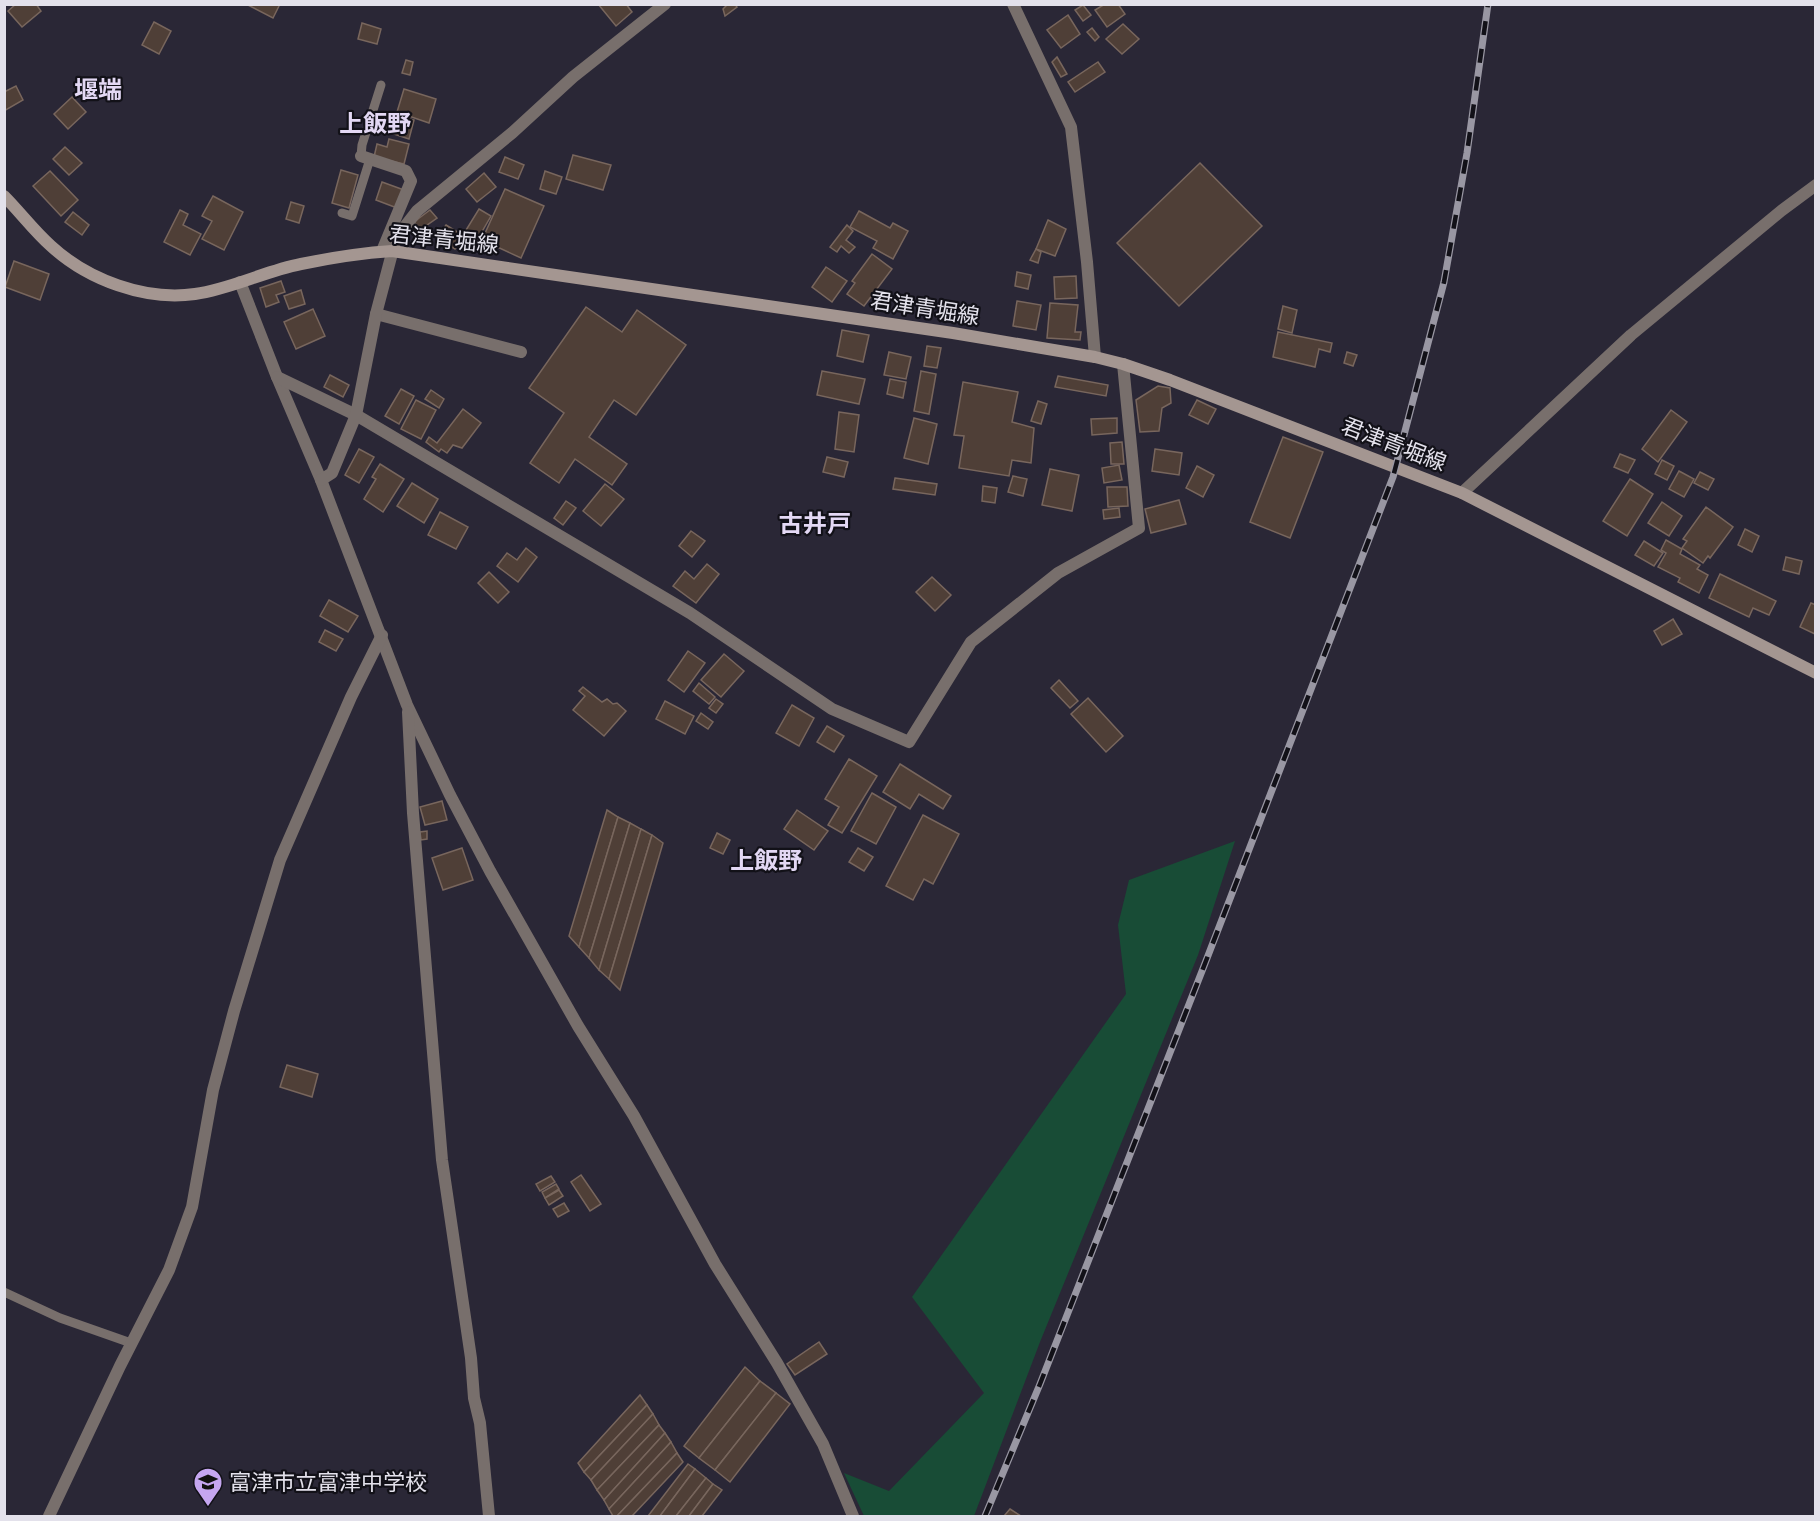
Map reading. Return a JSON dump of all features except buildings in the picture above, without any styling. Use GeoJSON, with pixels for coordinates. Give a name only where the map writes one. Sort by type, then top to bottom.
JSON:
{"type":"FeatureCollection","features":[{"type":"Feature","properties":{"kind":"main road","name":"君津青堀線"},"geometry":{"type":"LineString","coordinates":[[4,196],[51,246],[78,267],[98,278],[121,286],[172,295],[194,294],[300,264],[387,251],[953,333],[1095,357],[1123,364],[1462,493],[1815,673]]}},
{"type":"Feature","properties":{"kind":"street"},"geometry":{"type":"LineString","coordinates":[[387,251],[417,211],[512,133],[573,77],[665,4]]}},
{"type":"Feature","properties":{"kind":"street"},"geometry":{"type":"LineString","coordinates":[[1013,4],[1071,127],[1087,262],[1095,357]]}},
{"type":"Feature","properties":{"kind":"street"},"geometry":{"type":"LineString","coordinates":[[321,480],[332,473],[356,415],[387,251],[411,181],[406,171],[366,158]]}},
{"type":"Feature","properties":{"kind":"street"},"geometry":{"type":"LineString","coordinates":[[1462,493],[1631,335],[1815,185]]}},
{"type":"Feature","properties":{"kind":"street"},"geometry":{"type":"LineString","coordinates":[[240,282],[321,480],[408,705],[450,795],[490,871],[579,1026],[634,1116],[715,1264],[777,1363],[822,1444],[853,1516]]}},
{"type":"Feature","properties":{"kind":"street"},"geometry":{"type":"LineString","coordinates":[[376,314],[521,352]]}},
{"type":"Feature","properties":{"kind":"street"},"geometry":{"type":"LineString","coordinates":[[277,377],[356,415],[690,613],[832,709],[909,742],[971,642],[1058,573],[1139,528],[1123,364]]}},
{"type":"Feature","properties":{"kind":"street"},"geometry":{"type":"LineString","coordinates":[[49,1516],[169,1270],[192,1206],[216,1079],[280,860],[351,697],[382,635]]}},
{"type":"Feature","properties":{"kind":"street"},"geometry":{"type":"LineString","coordinates":[[408,705],[412,813],[442,1160],[471,1358],[474,1398],[480,1423],[489,1516]]}},
{"type":"Feature","properties":{"kind":"lane"},"geometry":{"type":"LineString","coordinates":[[342,213],[352,216],[366,158],[364,136],[381,85]]}},
{"type":"Feature","properties":{"kind":"lane"},"geometry":{"type":"LineString","coordinates":[[4,1292],[60,1318],[132,1343]]}},
{"type":"Feature","properties":{"kind":"green space"},"geometry":{"type":"Polygon","coordinates":[[[1235,841],[1198,955],[1040,1342],[974,1516],[864,1516],[844,1473],[889,1491],[984,1393],[912,1297],[1126,994],[1118,925],[1129,880],[1235,841]]]}},
{"type":"Feature","properties":{"kind":"railway"},"geometry":{"type":"LineString","coordinates":[[985,1516],[1040,1384],[1393,477],[1444,282],[1467,153],[1488,4]]}},
{"type":"Feature","properties":{"kind":"place","name":"富津市立富津中学校"},"geometry":{"type":"Point","coordinates":[208,1508]}},
{"type":"Feature","properties":{"kind":"district","name":"堰端"},"geometry":{"type":"Point","coordinates":[98,89]}},
{"type":"Feature","properties":{"kind":"district","name":"上飯野"},"geometry":{"type":"Point","coordinates":[375,123]}},
{"type":"Feature","properties":{"kind":"district","name":"古井戸"},"geometry":{"type":"Point","coordinates":[815,523]}},
{"type":"Feature","properties":{"kind":"district","name":"上飯野"},"geometry":{"type":"Point","coordinates":[766,860]}}]}
